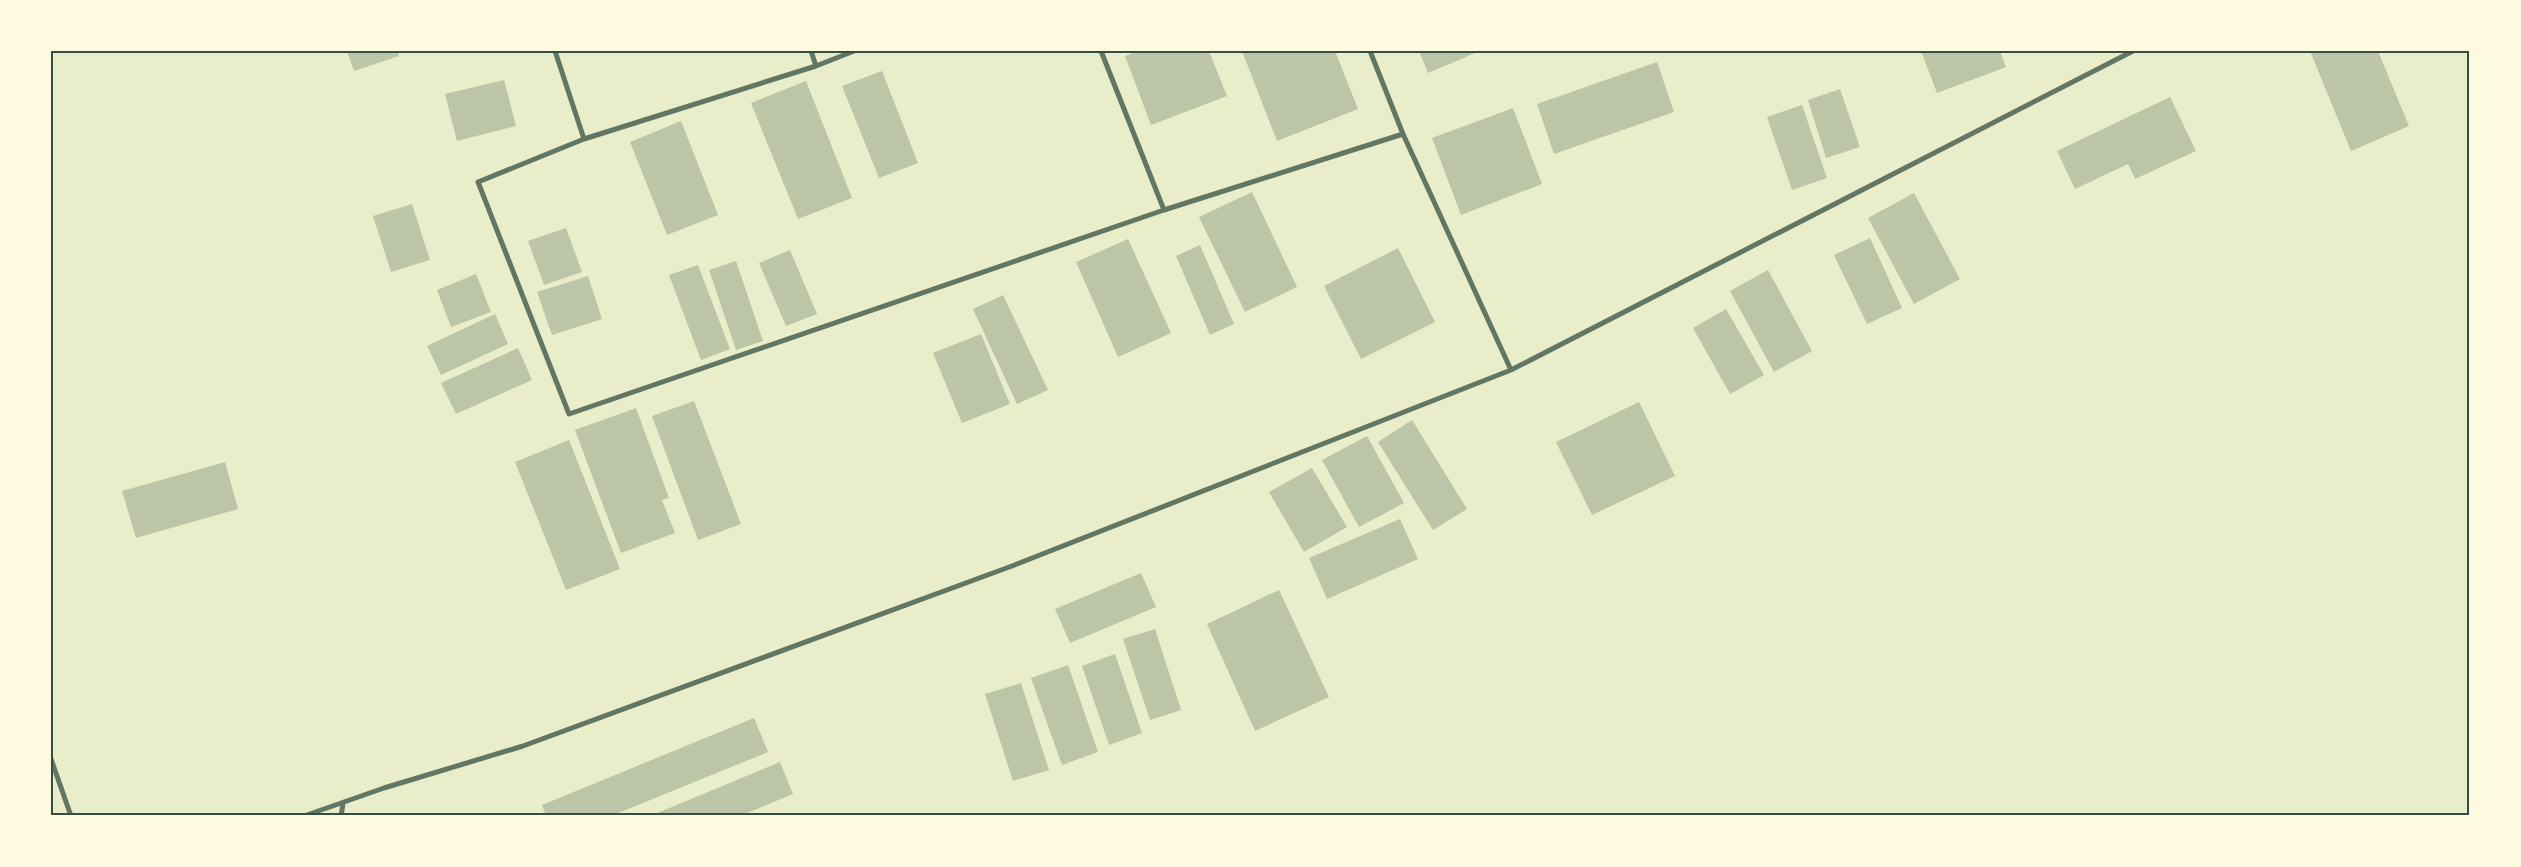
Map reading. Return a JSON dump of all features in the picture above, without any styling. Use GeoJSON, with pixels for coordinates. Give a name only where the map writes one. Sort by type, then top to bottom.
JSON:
{"type":"FeatureCollection","features":[{"type":"Feature","properties":{"kind":"street"},"geometry":{"type":"LineString","coordinates":[[555,51],[584,138]]}},
{"type":"Feature","properties":{"kind":"street"},"geometry":{"type":"LineString","coordinates":[[812,51],[816,66]]}},
{"type":"Feature","properties":{"kind":"street"},"geometry":{"type":"LineString","coordinates":[[854,51],[816,66],[584,138],[478,182],[569,414],[1164,210],[1402,134]]}},
{"type":"Feature","properties":{"kind":"street"},"geometry":{"type":"LineString","coordinates":[[1101,51],[1164,210]]}},
{"type":"Feature","properties":{"kind":"street"},"geometry":{"type":"LineString","coordinates":[[1370,51],[1402,134],[1512,370]]}},
{"type":"Feature","properties":{"kind":"street"},"geometry":{"type":"LineString","coordinates":[[304,816],[343,804],[384,788],[523,746],[1012,566],[1512,370],[2133,51]]}},
{"type":"Feature","properties":{"kind":"street"},"geometry":{"type":"LineString","coordinates":[[51,759],[71,816]]}},
{"type":"Feature","properties":{"kind":"street"},"geometry":{"type":"LineString","coordinates":[[341,816],[343,804]]}},
{"type":"Feature","properties":{"kind":"building"},"geometry":{"type":"Polygon","coordinates":[[[347,51],[398,51],[399,56],[354,71],[347,51]]]}},
{"type":"Feature","properties":{"kind":"building"},"geometry":{"type":"Polygon","coordinates":[[[1137,51],[1209,51],[1227,96],[1151,125],[1125,56],[1137,51]]]}},
{"type":"Feature","properties":{"kind":"building"},"geometry":{"type":"Polygon","coordinates":[[[1242,51],[1335,51],[1358,109],[1277,141],[1242,51]]]}},
{"type":"Feature","properties":{"kind":"building"},"geometry":{"type":"Polygon","coordinates":[[[1419,51],[1480,51],[1428,73],[1419,51]]]}},
{"type":"Feature","properties":{"kind":"building"},"geometry":{"type":"Polygon","coordinates":[[[1921,51],[2000,51],[2006,67],[1937,93],[1921,51]]]}},
{"type":"Feature","properties":{"kind":"building"},"geometry":{"type":"Polygon","coordinates":[[[2310,51],[2378,51],[2409,126],[2351,151],[2310,51]]]}},
{"type":"Feature","properties":{"kind":"building"},"geometry":{"type":"Polygon","coordinates":[[[1657,62],[1674,112],[1554,154],[1537,104],[1657,62]]]}},
{"type":"Feature","properties":{"kind":"building"},"geometry":{"type":"Polygon","coordinates":[[[882,71],[918,163],[879,178],[842,86],[882,71]]]}},
{"type":"Feature","properties":{"kind":"building"},"geometry":{"type":"Polygon","coordinates":[[[504,80],[516,126],[457,141],[445,94],[504,80]]]}},
{"type":"Feature","properties":{"kind":"building"},"geometry":{"type":"Polygon","coordinates":[[[806,81],[852,198],[798,219],[751,103],[806,81]]]}},
{"type":"Feature","properties":{"kind":"building"},"geometry":{"type":"Polygon","coordinates":[[[1840,89],[1860,147],[1826,158],[1808,100],[1840,89]]]}},
{"type":"Feature","properties":{"kind":"building"},"geometry":{"type":"Polygon","coordinates":[[[2170,97],[2196,151],[2135,179],[2128,164],[2075,189],[2057,151],[2170,97]]]}},
{"type":"Feature","properties":{"kind":"building"},"geometry":{"type":"Polygon","coordinates":[[[1802,105],[1827,178],[1792,190],[1767,117],[1802,105]]]}},
{"type":"Feature","properties":{"kind":"building"},"geometry":{"type":"Polygon","coordinates":[[[1513,108],[1542,184],[1461,215],[1432,138],[1513,108]]]}},
{"type":"Feature","properties":{"kind":"building"},"geometry":{"type":"Polygon","coordinates":[[[681,121],[718,215],[667,235],[630,142],[681,121]]]}},
{"type":"Feature","properties":{"kind":"building"},"geometry":{"type":"Polygon","coordinates":[[[1252,192],[1297,287],[1245,312],[1199,217],[1252,192]]]}},
{"type":"Feature","properties":{"kind":"building"},"geometry":{"type":"Polygon","coordinates":[[[1914,193],[1960,279],[1914,304],[1868,218],[1914,193]]]}},
{"type":"Feature","properties":{"kind":"building"},"geometry":{"type":"Polygon","coordinates":[[[412,204],[430,260],[391,272],[373,216],[412,204]]]}},
{"type":"Feature","properties":{"kind":"building"},"geometry":{"type":"Polygon","coordinates":[[[566,228],[582,272],[544,285],[528,241],[566,228]]]}},
{"type":"Feature","properties":{"kind":"building"},"geometry":{"type":"Polygon","coordinates":[[[1870,238],[1902,308],[1867,324],[1834,255],[1870,238]]]}},
{"type":"Feature","properties":{"kind":"building"},"geometry":{"type":"Polygon","coordinates":[[[1128,239],[1171,333],[1118,357],[1076,262],[1128,239]]]}},
{"type":"Feature","properties":{"kind":"building"},"geometry":{"type":"Polygon","coordinates":[[[1200,245],[1234,324],[1210,335],[1176,256],[1200,245]]]}},
{"type":"Feature","properties":{"kind":"building"},"geometry":{"type":"Polygon","coordinates":[[[1398,248],[1435,322],[1361,359],[1324,286],[1398,248]]]}},
{"type":"Feature","properties":{"kind":"building"},"geometry":{"type":"Polygon","coordinates":[[[790,250],[817,314],[786,326],[759,263],[790,250]]]}},
{"type":"Feature","properties":{"kind":"building"},"geometry":{"type":"Polygon","coordinates":[[[736,261],[763,341],[736,350],[709,270],[736,261]]]}},
{"type":"Feature","properties":{"kind":"building"},"geometry":{"type":"Polygon","coordinates":[[[698,265],[730,349],[701,360],[669,275],[698,265]]]}},
{"type":"Feature","properties":{"kind":"building"},"geometry":{"type":"Polygon","coordinates":[[[1768,270],[1812,351],[1774,372],[1730,291],[1768,270]]]}},
{"type":"Feature","properties":{"kind":"building"},"geometry":{"type":"Polygon","coordinates":[[[476,274],[491,312],[451,327],[437,290],[476,274]]]}},
{"type":"Feature","properties":{"kind":"building"},"geometry":{"type":"Polygon","coordinates":[[[588,276],[602,319],[552,335],[537,292],[588,276]]]}},
{"type":"Feature","properties":{"kind":"building"},"geometry":{"type":"Polygon","coordinates":[[[1003,295],[1048,390],[1017,404],[973,309],[1003,295]]]}},
{"type":"Feature","properties":{"kind":"building"},"geometry":{"type":"Polygon","coordinates":[[[1726,309],[1764,375],[1730,394],[1693,328],[1726,309]]]}},
{"type":"Feature","properties":{"kind":"building"},"geometry":{"type":"Polygon","coordinates":[[[495,314],[508,344],[441,375],[427,346],[495,314]]]}},
{"type":"Feature","properties":{"kind":"building"},"geometry":{"type":"Polygon","coordinates":[[[981,334],[1010,404],[962,423],[933,353],[981,334]]]}},
{"type":"Feature","properties":{"kind":"building"},"geometry":{"type":"Polygon","coordinates":[[[518,348],[532,380],[456,414],[441,383],[518,348]]]}},
{"type":"Feature","properties":{"kind":"building"},"geometry":{"type":"Polygon","coordinates":[[[694,401],[741,524],[698,540],[652,416],[694,401]]]}},
{"type":"Feature","properties":{"kind":"building"},"geometry":{"type":"Polygon","coordinates":[[[1639,402],[1675,476],[1592,515],[1556,442],[1639,402]]]}},
{"type":"Feature","properties":{"kind":"building"},"geometry":{"type":"Polygon","coordinates":[[[636,408],[669,498],[662,500],[675,533],[621,553],[575,430],[636,408]]]}},
{"type":"Feature","properties":{"kind":"building"},"geometry":{"type":"Polygon","coordinates":[[[1412,420],[1467,509],[1433,530],[1378,442],[1412,420]]]}},
{"type":"Feature","properties":{"kind":"building"},"geometry":{"type":"Polygon","coordinates":[[[1367,436],[1404,503],[1359,527],[1322,460],[1367,436]]]}},
{"type":"Feature","properties":{"kind":"building"},"geometry":{"type":"Polygon","coordinates":[[[569,440],[620,569],[566,590],[515,462],[569,440]]]}},
{"type":"Feature","properties":{"kind":"building"},"geometry":{"type":"Polygon","coordinates":[[[225,462],[238,509],[136,538],[122,491],[225,462]]]}},
{"type":"Feature","properties":{"kind":"building"},"geometry":{"type":"Polygon","coordinates":[[[1312,468],[1347,527],[1304,552],[1269,492],[1312,468]]]}},
{"type":"Feature","properties":{"kind":"building"},"geometry":{"type":"Polygon","coordinates":[[[1400,519],[1418,559],[1327,599],[1309,558],[1400,519]]]}},
{"type":"Feature","properties":{"kind":"building"},"geometry":{"type":"Polygon","coordinates":[[[1141,573],[1156,607],[1070,643],[1055,609],[1141,573]]]}},
{"type":"Feature","properties":{"kind":"building"},"geometry":{"type":"Polygon","coordinates":[[[1279,590],[1329,697],[1255,731],[1207,624],[1279,590]]]}},
{"type":"Feature","properties":{"kind":"building"},"geometry":{"type":"Polygon","coordinates":[[[1155,629],[1181,710],[1150,720],[1123,639],[1155,629]]]}},
{"type":"Feature","properties":{"kind":"building"},"geometry":{"type":"Polygon","coordinates":[[[1115,654],[1142,733],[1109,745],[1082,666],[1115,654]]]}},
{"type":"Feature","properties":{"kind":"building"},"geometry":{"type":"Polygon","coordinates":[[[1068,665],[1098,752],[1062,765],[1031,678],[1068,665]]]}},
{"type":"Feature","properties":{"kind":"building"},"geometry":{"type":"Polygon","coordinates":[[[1021,683],[1049,770],[1013,781],[985,694],[1021,683]]]}},
{"type":"Feature","properties":{"kind":"building"},"geometry":{"type":"Polygon","coordinates":[[[754,718],[768,752],[611,816],[546,816],[542,805],[754,718]]]}},
{"type":"Feature","properties":{"kind":"building"},"geometry":{"type":"Polygon","coordinates":[[[780,762],[793,794],[740,816],[650,816],[780,762]]]}}]}
